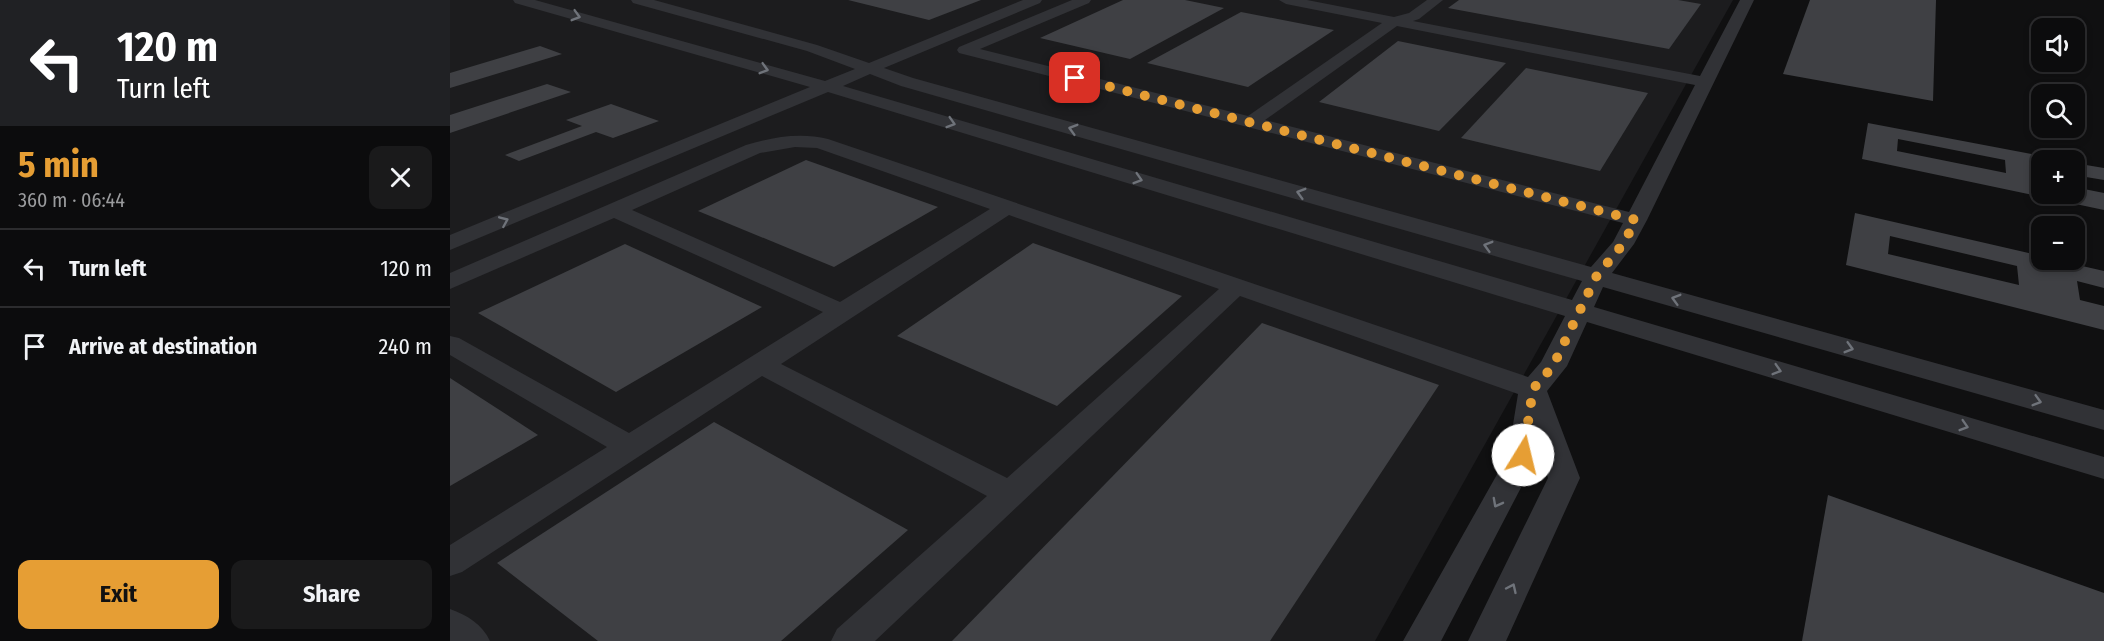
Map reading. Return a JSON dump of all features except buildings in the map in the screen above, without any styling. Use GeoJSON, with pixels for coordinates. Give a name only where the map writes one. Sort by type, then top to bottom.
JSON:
{"type":"FeatureCollection","features":[{"type":"Feature","properties":{"kind":"street"},"geometry":{"type":"LineString","coordinates":[[520,0],[818,84],[2104,468]]}},
{"type":"Feature","properties":{"kind":"street"},"geometry":{"type":"LineString","coordinates":[[638,0],[812,48],[907,82],[2104,420]]}},
{"type":"Feature","properties":{"kind":"street"},"geometry":{"type":"LineString","coordinates":[[862,66],[1011,0]]}},
{"type":"Feature","properties":{"kind":"street"},"geometry":{"type":"LineString","coordinates":[[450,227],[1035,0]]}},
{"type":"Feature","properties":{"kind":"street"},"geometry":{"type":"LineString","coordinates":[[1084,0],[965,50],[1636,220]]}},
{"type":"Feature","properties":{"kind":"street"},"geometry":{"type":"LineString","coordinates":[[1286,0],[1705,82]]}},
{"type":"Feature","properties":{"kind":"street"},"geometry":{"type":"LineString","coordinates":[[1251,122],[1395,21],[1414,16],[1436,0]]}},
{"type":"Feature","properties":{"kind":"street"},"geometry":{"type":"LineString","coordinates":[[1422,641],[1523,455],[1533,389],[1553,366],[1596,277],[1623,244],[1747,0]]}},
{"type":"Feature","properties":{"kind":"street"},"geometry":{"type":"LineString","coordinates":[[450,243],[818,84]]}},
{"type":"Feature","properties":{"kind":"street"},"geometry":{"type":"LineString","coordinates":[[450,282],[753,149],[799,140],[821,143],[1533,389]]}},
{"type":"Feature","properties":{"kind":"street"},"geometry":{"type":"LineString","coordinates":[[450,562],[1007,207]]}},
{"type":"Feature","properties":{"kind":"street"},"geometry":{"type":"LineString","coordinates":[[614,210],[843,312]]}},
{"type":"Feature","properties":{"kind":"street"},"geometry":{"type":"LineString","coordinates":[[850,641],[1237,286]]}},
{"type":"Feature","properties":{"kind":"street"},"geometry":{"type":"LineString","coordinates":[[1721,354],[1732,315]]}},
{"type":"Feature","properties":{"kind":"street"},"geometry":{"type":"LineString","coordinates":[[450,344],[630,447]]}},
{"type":"Feature","properties":{"kind":"street"},"geometry":{"type":"LineString","coordinates":[[760,364],[1010,494]]}},
{"type":"Feature","properties":{"kind":"street"},"geometry":{"type":"LineString","coordinates":[[1487,641],[1563,478],[1533,389]]}},
{"type":"Feature","properties":{"kind":"street"},"geometry":{"type":"LineString","coordinates":[[450,625],[471,641]]}},
{"type":"Feature","properties":{"kind":"shaded area"},"geometry":{"type":"Polygon","coordinates":[[[450,0],[1733,0],[1375,641],[450,641],[450,0]]]}},
{"type":"Feature","properties":{"kind":"route"},"geometry":{"type":"LineString","coordinates":[[1075,78],[1636,220],[1623,244],[1596,277],[1553,366],[1533,389],[1523,455]]}}]}
